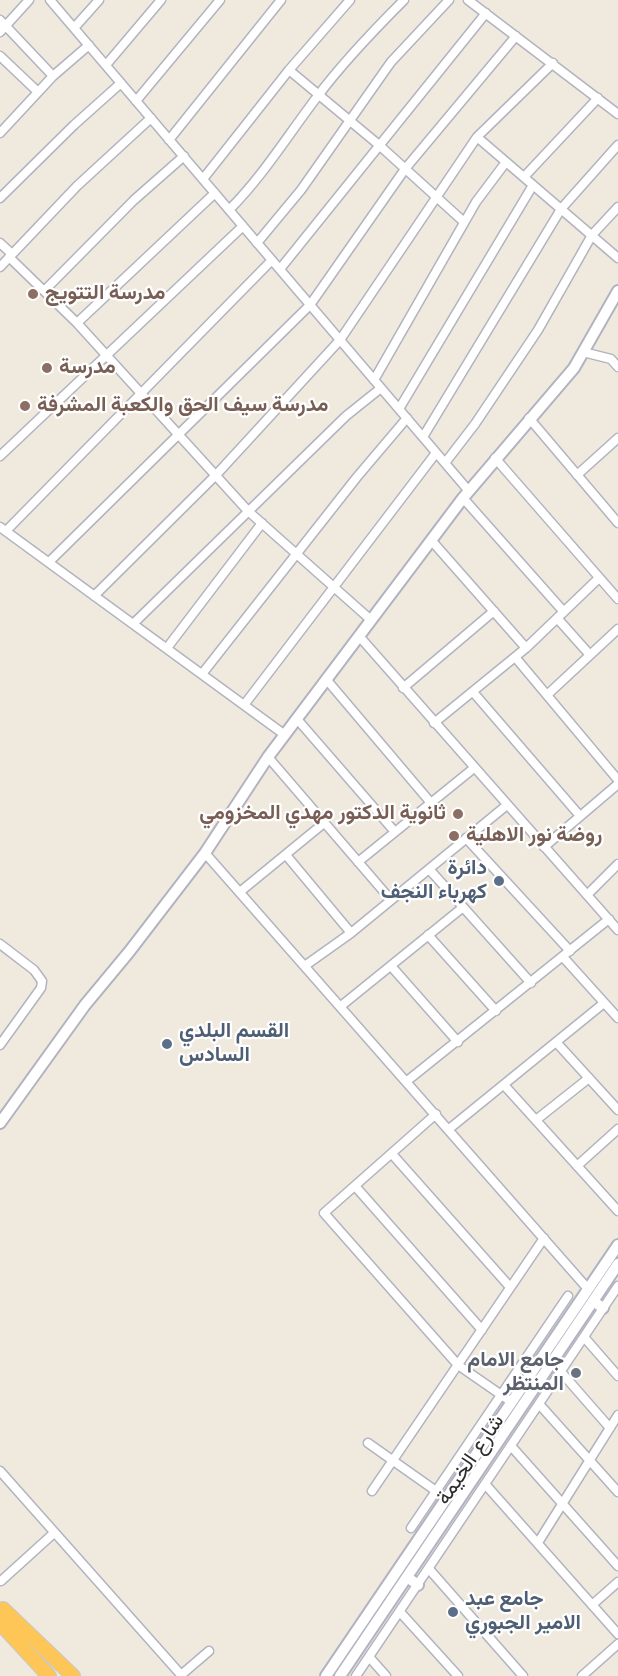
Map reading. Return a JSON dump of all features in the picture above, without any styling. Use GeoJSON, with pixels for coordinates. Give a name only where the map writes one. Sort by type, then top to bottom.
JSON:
{"type":"FeatureCollection","features":[{"type":"Feature","properties":{"kind":"highway"},"geometry":{"type":"LineString","coordinates":[[2,1608],[61,1676]]}},
{"type":"Feature","properties":{"kind":"highway"},"geometry":{"type":"LineString","coordinates":[[2,1608],[73,1676]]}},
{"type":"Feature","properties":{"kind":"highway"},"geometry":{"type":"LineString","coordinates":[[0,1624],[38,1676]]}},
{"type":"Feature","properties":{"kind":"highway"},"geometry":{"type":"LineString","coordinates":[[0,1624],[49,1676]]}},
{"type":"Feature","properties":{"kind":"street"},"geometry":{"type":"LineString","coordinates":[[29,0],[2,26],[52,76]]}},
{"type":"Feature","properties":{"kind":"street"},"geometry":{"type":"LineString","coordinates":[[50,0],[445,463],[466,494],[590,656]]}},
{"type":"Feature","properties":{"kind":"street"},"geometry":{"type":"LineString","coordinates":[[74,28],[99,0]]}},
{"type":"Feature","properties":{"kind":"street"},"geometry":{"type":"LineString","coordinates":[[106,65],[161,0]]}},
{"type":"Feature","properties":{"kind":"street"},"geometry":{"type":"LineString","coordinates":[[136,101],[220,0]]}},
{"type":"Feature","properties":{"kind":"street"},"geometry":{"type":"LineString","coordinates":[[169,140],[280,0]]}},
{"type":"Feature","properties":{"kind":"street"},"geometry":{"type":"LineString","coordinates":[[203,179],[289,70],[350,0]]}},
{"type":"Feature","properties":{"kind":"street"},"geometry":{"type":"LineString","coordinates":[[229,210],[249,190],[319,94],[367,37],[404,0]]}},
{"type":"Feature","properties":{"kind":"street"},"geometry":{"type":"LineString","coordinates":[[257,243],[301,190],[391,62],[449,0]]}},
{"type":"Feature","properties":{"kind":"street"},"geometry":{"type":"LineString","coordinates":[[468,0],[618,114]]}},
{"type":"Feature","properties":{"kind":"street"},"geometry":{"type":"LineString","coordinates":[[280,269],[486,13]]}},
{"type":"Feature","properties":{"kind":"street"},"geometry":{"type":"LineString","coordinates":[[49,562],[310,305],[405,169],[516,36]]}},
{"type":"Feature","properties":{"kind":"street"},"geometry":{"type":"LineString","coordinates":[[0,132],[3,122],[88,45]]}},
{"type":"Feature","properties":{"kind":"street"},"geometry":{"type":"LineString","coordinates":[[0,56],[38,92]]}},
{"type":"Feature","properties":{"kind":"street"},"geometry":{"type":"LineString","coordinates":[[94,596],[216,475],[340,340],[477,137],[553,63]]}},
{"type":"Feature","properties":{"kind":"street"},"geometry":{"type":"LineString","coordinates":[[289,70],[379,145],[464,222]]}},
{"type":"Feature","properties":{"kind":"street"},"geometry":{"type":"LineString","coordinates":[[0,198],[74,125],[121,83]]}},
{"type":"Feature","properties":{"kind":"street"},"geometry":{"type":"LineString","coordinates":[[524,177],[598,98]]}},
{"type":"Feature","properties":{"kind":"street"},"geometry":{"type":"LineString","coordinates":[[0,267],[77,186],[151,118]]}},
{"type":"Feature","properties":{"kind":"street"},"geometry":{"type":"LineString","coordinates":[[477,137],[618,258]]}},
{"type":"Feature","properties":{"kind":"street"},"geometry":{"type":"LineString","coordinates":[[423,437],[561,209],[618,145]]}},
{"type":"Feature","properties":{"kind":"street"},"geometry":{"type":"LineString","coordinates":[[44,291],[134,200],[183,156]]}},
{"type":"Feature","properties":{"kind":"street"},"geometry":{"type":"LineString","coordinates":[[374,380],[464,222],[506,162]]}},
{"type":"Feature","properties":{"kind":"street"},"geometry":{"type":"LineString","coordinates":[[399,409],[533,185]]}},
{"type":"Feature","properties":{"kind":"street"},"geometry":{"type":"LineString","coordinates":[[77,322],[215,193]]}},
{"type":"Feature","properties":{"kind":"street"},"geometry":{"type":"LineString","coordinates":[[445,463],[475,424],[538,330],[592,235],[618,207]]}},
{"type":"Feature","properties":{"kind":"street"},"geometry":{"type":"LineString","coordinates":[[0,456],[243,226]]}},
{"type":"Feature","properties":{"kind":"street"},"geometry":{"type":"LineString","coordinates":[[0,243],[107,354],[177,435],[248,511],[371,620]]}},
{"type":"Feature","properties":{"kind":"street"},"geometry":{"type":"LineString","coordinates":[[272,260],[3,529],[285,735]]}},
{"type":"Feature","properties":{"kind":"street"},"geometry":{"type":"LineString","coordinates":[[0,1123],[85,1005],[205,853],[268,757],[431,540],[495,458],[529,418],[542,407],[583,352],[616,297]]}},
{"type":"Feature","properties":{"kind":"street"},"geometry":{"type":"LineString","coordinates":[[583,352],[611,359],[618,367]]}},
{"type":"Feature","properties":{"kind":"street"},"geometry":{"type":"LineString","coordinates":[[133,624],[345,416],[381,388]]}},
{"type":"Feature","properties":{"kind":"street"},"geometry":{"type":"LineString","coordinates":[[202,674],[407,418]]}},
{"type":"Feature","properties":{"kind":"street"},"geometry":{"type":"LineString","coordinates":[[529,418],[618,522]]}},
{"type":"Feature","properties":{"kind":"street"},"geometry":{"type":"LineString","coordinates":[[577,475],[616,443]]}},
{"type":"Feature","properties":{"kind":"street"},"geometry":{"type":"LineString","coordinates":[[244,705],[436,453]]}},
{"type":"Feature","properties":{"kind":"street"},"geometry":{"type":"LineString","coordinates":[[495,458],[618,599]]}},
{"type":"Feature","properties":{"kind":"street"},"geometry":{"type":"LineString","coordinates":[[167,648],[262,523]]}},
{"type":"Feature","properties":{"kind":"street"},"geometry":{"type":"LineString","coordinates":[[431,540],[526,648]]}},
{"type":"Feature","properties":{"kind":"street"},"geometry":{"type":"LineString","coordinates":[[434,723],[526,648],[599,578]]}},
{"type":"Feature","properties":{"kind":"street"},"geometry":{"type":"LineString","coordinates":[[403,688],[494,611]]}},
{"type":"Feature","properties":{"kind":"street"},"geometry":{"type":"LineString","coordinates":[[546,695],[618,629]]}},
{"type":"Feature","properties":{"kind":"street"},"geometry":{"type":"LineString","coordinates":[[359,636],[618,930]]}},
{"type":"Feature","properties":{"kind":"street"},"geometry":{"type":"LineString","coordinates":[[515,657],[618,782],[544,847]]}},
{"type":"Feature","properties":{"kind":"street"},"geometry":{"type":"LineString","coordinates":[[326,679],[431,803]]}},
{"type":"Feature","properties":{"kind":"street"},"geometry":{"type":"LineString","coordinates":[[473,692],[580,816]]}},
{"type":"Feature","properties":{"kind":"street"},"geometry":{"type":"LineString","coordinates":[[297,719],[395,832]]}},
{"type":"Feature","properties":{"kind":"street"},"geometry":{"type":"LineString","coordinates":[[268,757],[391,900]]}},
{"type":"Feature","properties":{"kind":"street"},"geometry":{"type":"LineString","coordinates":[[358,862],[474,768]]}},
{"type":"Feature","properties":{"kind":"street"},"geometry":{"type":"LineString","coordinates":[[306,965],[351,933],[507,805]]}},
{"type":"Feature","properties":{"kind":"street"},"geometry":{"type":"LineString","coordinates":[[241,891],[324,824]]}},
{"type":"Feature","properties":{"kind":"street"},"geometry":{"type":"LineString","coordinates":[[466,838],[618,1018]]}},
{"type":"Feature","properties":{"kind":"street"},"geometry":{"type":"LineString","coordinates":[[205,853],[241,891],[588,1289]]}},
{"type":"Feature","properties":{"kind":"street"},"geometry":{"type":"LineString","coordinates":[[286,855],[351,933]]}},
{"type":"Feature","properties":{"kind":"street"},"geometry":{"type":"LineString","coordinates":[[587,895],[618,864]]}},
{"type":"Feature","properties":{"kind":"street"},"geometry":{"type":"LineString","coordinates":[[429,869],[531,983]]}},
{"type":"Feature","properties":{"kind":"street"},"geometry":{"type":"LineString","coordinates":[[341,1006],[462,908]]}},
{"type":"Feature","properties":{"kind":"street"},"geometry":{"type":"LineString","coordinates":[[407,1081],[609,919]]}},
{"type":"Feature","properties":{"kind":"street"},"geometry":{"type":"LineString","coordinates":[[428,935],[496,1011]]}},
{"type":"Feature","properties":{"kind":"street"},"geometry":{"type":"LineString","coordinates":[[0,944],[34,970],[42,981],[41,988],[0,1045]]}},
{"type":"Feature","properties":{"kind":"street"},"geometry":{"type":"LineString","coordinates":[[391,966],[458,1042]]}},
{"type":"Feature","properties":{"kind":"street"},"geometry":{"type":"LineString","coordinates":[[449,1129],[604,1003]]}},
{"type":"Feature","properties":{"kind":"street"},"geometry":{"type":"LineString","coordinates":[[556,1042],[618,1110]]}},
{"type":"Feature","properties":{"kind":"street"},"geometry":{"type":"LineString","coordinates":[[536,1120],[589,1078]]}},
{"type":"Feature","properties":{"kind":"street"},"geometry":{"type":"LineString","coordinates":[[504,1085],[618,1211]]}},
{"type":"Feature","properties":{"kind":"street"},"geometry":{"type":"LineString","coordinates":[[436,1114],[324,1213],[458,1365],[506,1398]]}},
{"type":"Feature","properties":{"kind":"street"},"geometry":{"type":"LineString","coordinates":[[577,1166],[618,1129]]}},
{"type":"Feature","properties":{"kind":"street"},"geometry":{"type":"LineString","coordinates":[[392,1154],[510,1287]]}},
{"type":"Feature","properties":{"kind":"street"},"geometry":{"type":"LineString","coordinates":[[355,1186],[482,1329]]}},
{"type":"Feature","properties":{"kind":"street"},"geometry":{"type":"LineString","coordinates":[[372,1491],[544,1238]]}},
{"type":"Feature","properties":{"kind":"street","name":"شارع الخيمة"},"geometry":{"type":"LineString","coordinates":[[326,1676],[432,1517],[506,1398],[618,1245]]}},
{"type":"Feature","properties":{"kind":"street","name":"شارع الخيمة"},"geometry":{"type":"LineString","coordinates":[[340,1676],[618,1264]]}},
{"type":"Feature","properties":{"kind":"street"},"geometry":{"type":"LineString","coordinates":[[356,1676],[616,1292]]}},
{"type":"Feature","properties":{"kind":"street"},"geometry":{"type":"LineString","coordinates":[[411,1528],[506,1398],[568,1296]]}},
{"type":"Feature","properties":{"kind":"street"},"geometry":{"type":"LineString","coordinates":[[593,1301],[603,1308]]}},
{"type":"Feature","properties":{"kind":"street"},"geometry":{"type":"LineString","coordinates":[[584,1337],[618,1376]]}},
{"type":"Feature","properties":{"kind":"street"},"geometry":{"type":"LineString","coordinates":[[561,1372],[610,1428]]}},
{"type":"Feature","properties":{"kind":"street"},"geometry":{"type":"LineString","coordinates":[[539,1404],[618,1492]]}},
{"type":"Feature","properties":{"kind":"street"},"geometry":{"type":"LineString","coordinates":[[539,1541],[618,1415]]}},
{"type":"Feature","properties":{"kind":"street"},"geometry":{"type":"LineString","coordinates":[[368,1443],[436,1491]]}},
{"type":"Feature","properties":{"kind":"street"},"geometry":{"type":"LineString","coordinates":[[512,1446],[618,1566]]}},
{"type":"Feature","properties":{"kind":"street"},"geometry":{"type":"LineString","coordinates":[[0,1472],[181,1676],[209,1650]]}},
{"type":"Feature","properties":{"kind":"street"},"geometry":{"type":"LineString","coordinates":[[485,1484],[539,1541],[618,1634]]}},
{"type":"Feature","properties":{"kind":"street"},"geometry":{"type":"LineString","coordinates":[[432,1517],[443,1524]]}},
{"type":"Feature","properties":{"kind":"street"},"geometry":{"type":"LineString","coordinates":[[1,1581],[54,1533]]}},
{"type":"Feature","properties":{"kind":"street"},"geometry":{"type":"LineString","coordinates":[[411,1549],[421,1556]]}},
{"type":"Feature","properties":{"kind":"street"},"geometry":{"type":"LineString","coordinates":[[429,1569],[524,1676]]}},
{"type":"Feature","properties":{"kind":"street"},"geometry":{"type":"LineString","coordinates":[[407,1577],[418,1585]]}},
{"type":"Feature","properties":{"kind":"street"},"geometry":{"type":"LineString","coordinates":[[592,1605],[618,1582]]}},
{"type":"Feature","properties":{"kind":"street"},"geometry":{"type":"LineString","coordinates":[[400,1612],[458,1676]]}},
{"type":"Feature","properties":{"kind":"street"},"geometry":{"type":"LineString","coordinates":[[582,1676],[618,1644]]}},
{"type":"Feature","properties":{"kind":"street"},"geometry":{"type":"LineString","coordinates":[[370,1658],[386,1676]]}},
{"type":"Feature","properties":{"kind":"street"},"geometry":{"type":"LineString","coordinates":[[592,1668],[599,1676]]}},
{"type":"Feature","properties":{"kind":"place","name":"مدرسة التتويج"},"geometry":{"type":"Point","coordinates":[33,294]}},
{"type":"Feature","properties":{"kind":"place","name":"مدرسة"},"geometry":{"type":"Point","coordinates":[47,368]}},
{"type":"Feature","properties":{"kind":"place","name":"مدرسة سيف الحق والكعبة المشرفة"},"geometry":{"type":"Point","coordinates":[25,406]}},
{"type":"Feature","properties":{"kind":"place","name":"ثانوية الدكتور مهدي المخزومي"},"geometry":{"type":"Point","coordinates":[458,814]}},
{"type":"Feature","properties":{"kind":"place","name":"روضة نور الاهلية"},"geometry":{"type":"Point","coordinates":[454,836]}},
{"type":"Feature","properties":{"kind":"place","name":"دائرة كهرباء النجف"},"geometry":{"type":"Point","coordinates":[499,881]}},
{"type":"Feature","properties":{"kind":"place","name":"القسم البلدي السادس"},"geometry":{"type":"Point","coordinates":[167,1044]}},
{"type":"Feature","properties":{"kind":"place","name":"جامع الامام المنتظر"},"geometry":{"type":"Point","coordinates":[576,1373]}},
{"type":"Feature","properties":{"kind":"place","name":"جامع عبد الامير الجبوري"},"geometry":{"type":"Point","coordinates":[453,1612]}}]}
